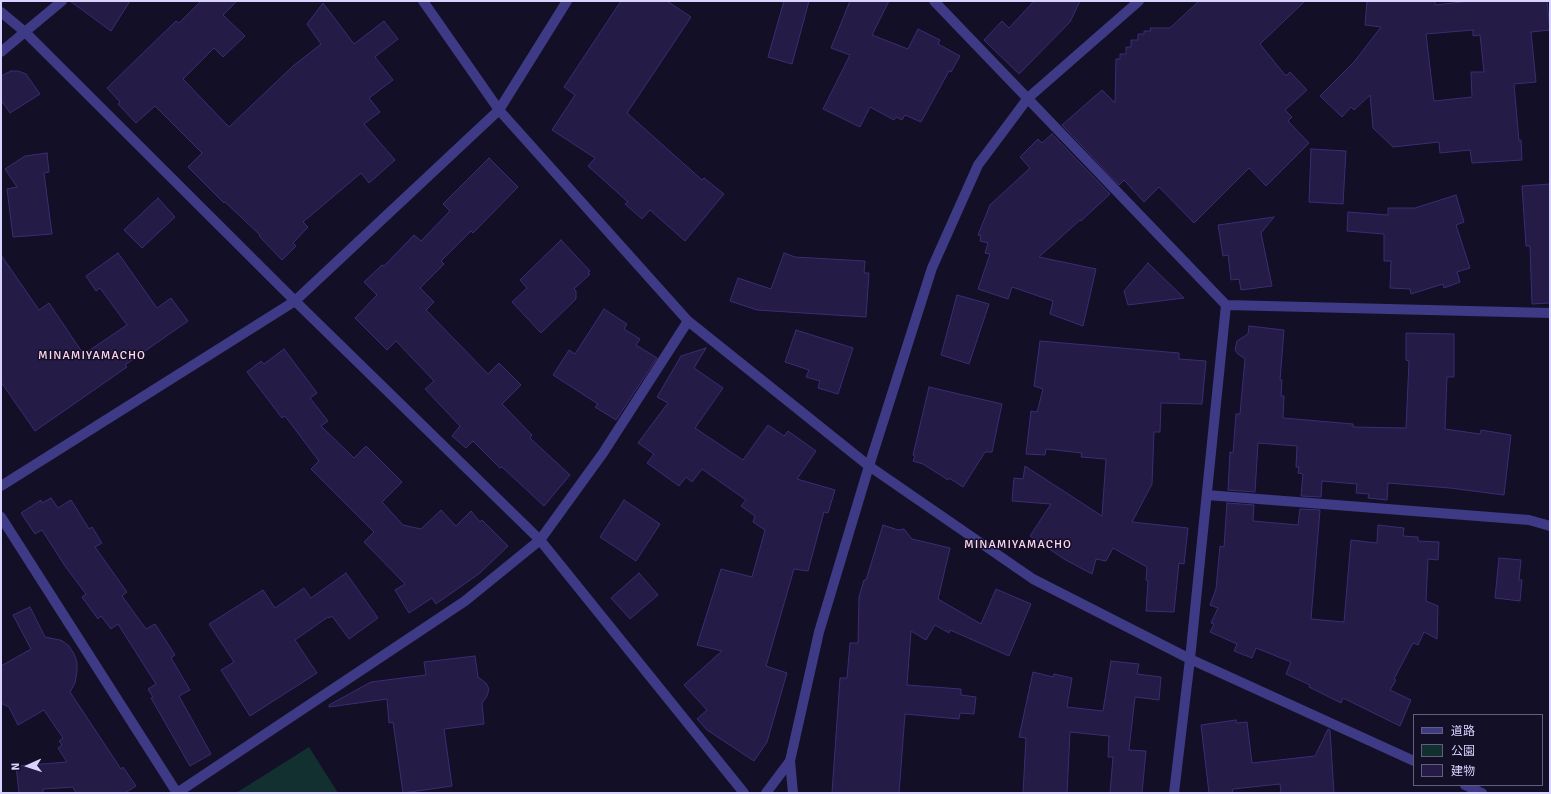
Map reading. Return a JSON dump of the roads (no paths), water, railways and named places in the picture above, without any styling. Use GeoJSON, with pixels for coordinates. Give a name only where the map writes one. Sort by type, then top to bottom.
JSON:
{"type":"FeatureCollection","features":[{"type":"Feature","properties":{"kind":"street"},"geometry":{"type":"LineString","coordinates":[[1,52],[62,1]]}},
{"type":"Feature","properties":{"kind":"street"},"geometry":{"type":"LineString","coordinates":[[423,1],[499,110],[688,321],[869,466],[1033,580],[1190,659],[1413,762]]}},
{"type":"Feature","properties":{"kind":"street"},"geometry":{"type":"LineString","coordinates":[[1,486],[295,301],[499,110],[567,1]]}},
{"type":"Feature","properties":{"kind":"street"},"geometry":{"type":"LineString","coordinates":[[934,1],[1226,305],[1550,313]]}},
{"type":"Feature","properties":{"kind":"street"},"geometry":{"type":"LineString","coordinates":[[793,793],[790,761],[819,632],[869,466],[932,268],[978,165],[1028,98],[1139,1]]}},
{"type":"Feature","properties":{"kind":"street"},"geometry":{"type":"LineString","coordinates":[[1,12],[25,32],[295,301],[540,540],[744,793]]}},
{"type":"Feature","properties":{"kind":"street"},"geometry":{"type":"LineString","coordinates":[[1174,793],[1190,659],[1226,305]]}},
{"type":"Feature","properties":{"kind":"street"},"geometry":{"type":"LineString","coordinates":[[1,517],[177,793],[465,601],[540,540],[603,452],[688,321]]}},
{"type":"Feature","properties":{"kind":"street"},"geometry":{"type":"LineString","coordinates":[[1207,495],[1529,520],[1550,526]]}},
{"type":"Feature","properties":{"kind":"street"},"geometry":{"type":"LineString","coordinates":[[766,793],[790,761]]}},
{"type":"Feature","properties":{"kind":"street"},"geometry":{"type":"LineString","coordinates":[[1467,786],[1482,793]]}},
{"type":"Feature","properties":{"kind":"district","name":"MINAMIYAMACHO"},"geometry":{"type":"Point","coordinates":[92,356]}},
{"type":"Feature","properties":{"kind":"district","name":"MINAMIYAMACHO"},"geometry":{"type":"Point","coordinates":[1018,545]}}]}
